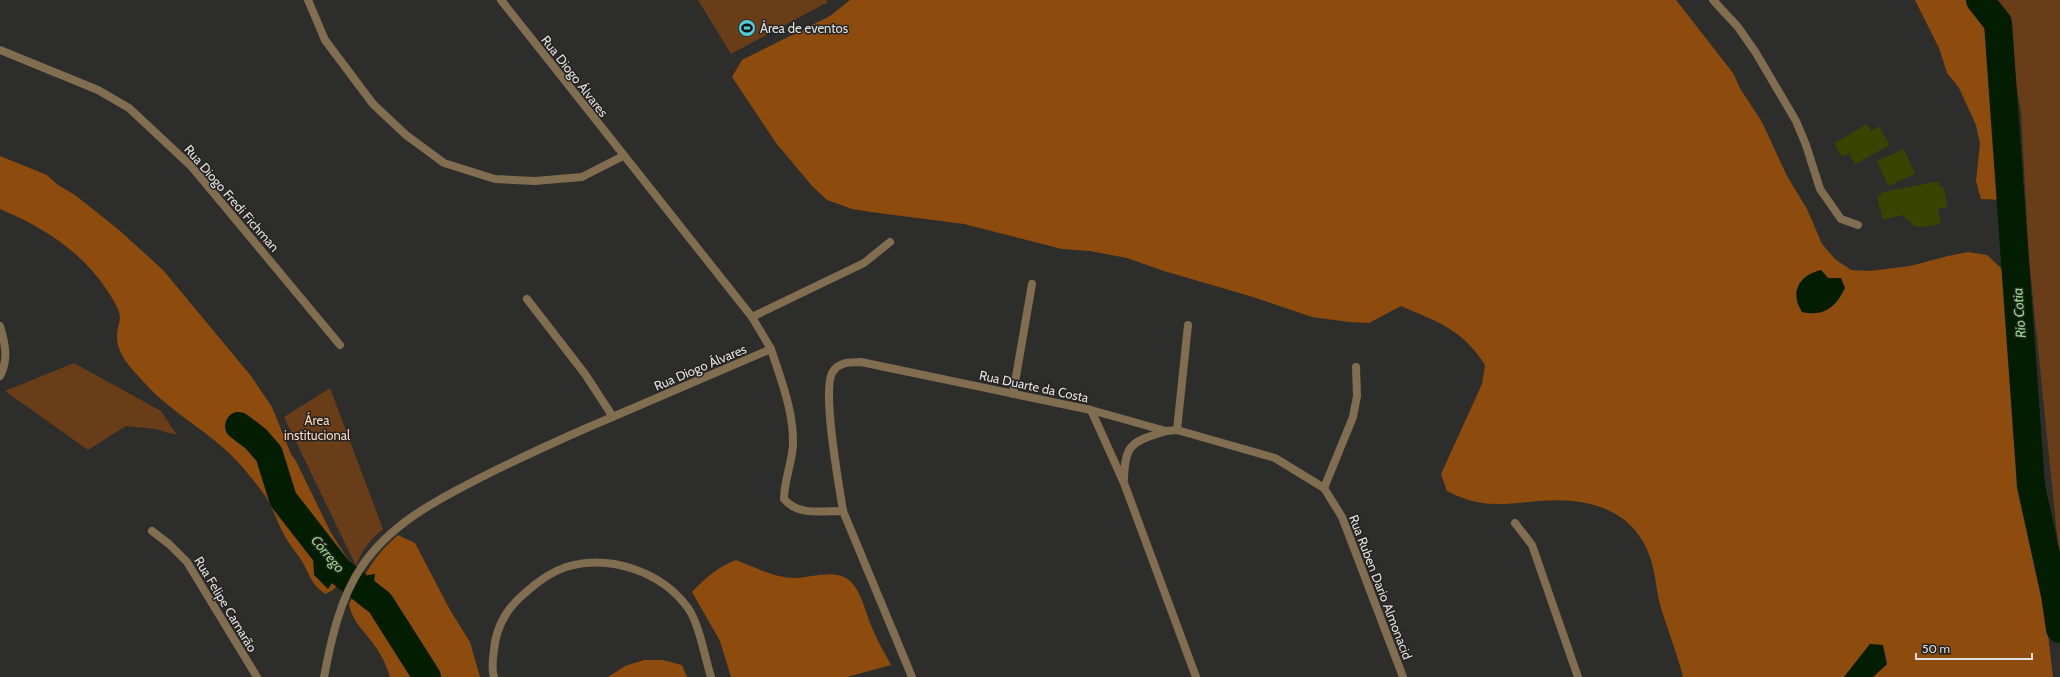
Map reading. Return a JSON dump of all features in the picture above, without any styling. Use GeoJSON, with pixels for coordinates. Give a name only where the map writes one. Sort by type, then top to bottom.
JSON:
{"type":"FeatureCollection","features":[{"type":"Feature","properties":{"kind":"street"},"geometry":{"type":"LineString","coordinates":[[308,0],[325,40],[373,104],[406,135],[444,163],[495,179],[535,181],[582,177],[623,156]]}},
{"type":"Feature","properties":{"kind":"street","name":"Rua Diogo Álvares"},"geometry":{"type":"LineString","coordinates":[[324,677],[330,645],[346,595],[361,567],[399,526],[428,504],[504,466],[771,349],[752,317],[501,0]]}},
{"type":"Feature","properties":{"kind":"street"},"geometry":{"type":"LineString","coordinates":[[1712,0],[1738,27],[1756,53],[1796,121],[1806,145],[1820,190],[1841,219],[1858,225]]}},
{"type":"Feature","properties":{"kind":"street","name":"Rua Diogo Fredi Fichman"},"geometry":{"type":"LineString","coordinates":[[0,50],[98,90],[129,108],[191,166],[340,345]]}},
{"type":"Feature","properties":{"kind":"street"},"geometry":{"type":"LineString","coordinates":[[752,317],[864,263],[890,242]]}},
{"type":"Feature","properties":{"kind":"street"},"geometry":{"type":"LineString","coordinates":[[1013,394],[1032,284]]}},
{"type":"Feature","properties":{"kind":"street"},"geometry":{"type":"LineString","coordinates":[[527,299],[585,374],[613,417]]}},
{"type":"Feature","properties":{"kind":"street"},"geometry":{"type":"LineString","coordinates":[[1177,430],[1188,325]]}},
{"type":"Feature","properties":{"kind":"street"},"geometry":{"type":"LineString","coordinates":[[0,326],[6,347],[4,368],[0,376]]}},
{"type":"Feature","properties":{"kind":"street"},"geometry":{"type":"LineString","coordinates":[[771,349],[793,424],[791,461],[784,489],[784,499],[791,507],[798,510],[843,511]]}},
{"type":"Feature","properties":{"kind":"street","name":"Rua Duarte da Costa"},"geometry":{"type":"LineString","coordinates":[[912,677],[843,511],[834,454],[827,386],[832,372],[848,361],[861,362],[1091,410],[1124,483],[1196,677]]}},
{"type":"Feature","properties":{"kind":"street"},"geometry":{"type":"LineString","coordinates":[[1324,488],[1353,417],[1357,396],[1356,367]]}},
{"type":"Feature","properties":{"kind":"street","name":"Rua Ruben Dario Almonacid"},"geometry":{"type":"LineString","coordinates":[[1091,410],[1166,431]]}},
{"type":"Feature","properties":{"kind":"street","name":"Rua Ruben Dario Almonacid"},"geometry":{"type":"LineString","coordinates":[[1124,483],[1125,459],[1128,450],[1138,440],[1166,431],[1177,430],[1275,458],[1324,488],[1342,517],[1403,677]]}},
{"type":"Feature","properties":{"kind":"street"},"geometry":{"type":"LineString","coordinates":[[1515,523],[1532,545],[1578,677]]}},
{"type":"Feature","properties":{"kind":"street","name":"Rua Felipe Camarão"},"geometry":{"type":"LineString","coordinates":[[152,531],[169,544],[187,562],[257,677]]}},
{"type":"Feature","properties":{"kind":"street"},"geometry":{"type":"LineString","coordinates":[[494,677],[495,641],[502,618],[518,599],[537,582],[565,567],[594,563],[626,566],[650,576],[669,588],[688,608],[700,638],[711,677]]}},
{"type":"Feature","properties":{"kind":"green space","name":"Área de eventos"},"geometry":{"type":"Polygon","coordinates":[[[698,0],[826,0],[828,2],[731,54],[698,0]]]}},
{"type":"Feature","properties":{"kind":"green space"},"geometry":{"type":"Polygon","coordinates":[[[1994,0],[2060,0],[2060,564],[2029,260],[2021,113],[2006,26],[1994,0]]]}},
{"type":"Feature","properties":{"kind":"green space"},"geometry":{"type":"Polygon","coordinates":[[[74,363],[161,411],[177,435],[155,429],[126,426],[88,450],[5,391],[74,363]]]}},
{"type":"Feature","properties":{"kind":"green space","name":"Área institucional"},"geometry":{"type":"Polygon","coordinates":[[[330,388],[383,529],[367,546],[356,566],[284,417],[330,388]]]}},
{"type":"Feature","properties":{"kind":"shaded area"},"geometry":{"type":"Polygon","coordinates":[[[850,0],[1676,0],[1733,73],[1741,90],[1762,122],[1787,176],[1807,209],[1822,244],[1835,259],[1851,270],[1870,271],[1910,266],[1968,252],[1987,255],[2001,268],[2008,285],[2010,322],[2015,359],[2014,439],[2026,504],[2029,541],[2035,559],[2046,616],[2053,677],[1873,677],[1887,664],[1870,644],[1844,677],[1683,677],[1661,608],[1650,557],[1642,540],[1632,527],[1620,517],[1606,509],[1574,501],[1557,500],[1492,504],[1471,501],[1447,491],[1441,474],[1482,384],[1485,365],[1467,343],[1458,335],[1438,322],[1401,306],[1369,323],[1312,317],[1127,258],[1090,251],[1062,249],[964,224],[852,209],[827,200],[813,187],[776,143],[732,77],[742,60],[830,16],[850,0]],[[1821,270],[1796,291],[1797,302],[1802,312],[1828,278],[1821,270]]]}},
{"type":"Feature","properties":{"kind":"shaded area"},"geometry":{"type":"Polygon","coordinates":[[[1915,0],[1968,0],[1984,28],[1990,46],[2001,142],[2003,180],[2000,200],[1981,199],[1976,181],[1980,144],[1976,125],[1959,88],[1947,73],[1939,48],[1915,0]]]}},
{"type":"Feature","properties":{"kind":"shaded area"},"geometry":{"type":"Polygon","coordinates":[[[0,156],[47,175],[58,185],[75,195],[119,230],[163,270],[251,376],[272,407],[291,454],[296,461],[330,531],[349,561],[344,576],[334,589],[325,594],[314,584],[301,560],[283,533],[266,497],[239,463],[220,445],[169,406],[150,389],[128,365],[121,354],[117,342],[117,333],[120,322],[118,310],[97,276],[73,252],[46,232],[0,209],[0,156]]]}},
{"type":"Feature","properties":{"kind":"shaded area"},"geometry":{"type":"Polygon","coordinates":[[[398,535],[415,543],[450,610],[470,642],[480,677],[390,677],[381,656],[357,623],[349,604],[370,566],[382,550],[398,535]],[[368,575],[366,583],[356,596],[361,597],[361,602],[379,608],[387,617],[393,613],[386,592],[368,575]]]}},
{"type":"Feature","properties":{"kind":"shaded area"},"geometry":{"type":"Polygon","coordinates":[[[736,560],[771,574],[785,577],[799,578],[828,574],[843,577],[849,580],[857,590],[870,624],[891,665],[847,677],[731,677],[720,641],[692,592],[712,573],[736,560]]]}},
{"type":"Feature","properties":{"kind":"shaded area"},"geometry":{"type":"Polygon","coordinates":[[[644,660],[663,660],[682,665],[687,677],[608,677],[625,666],[644,660]]]}},
{"type":"Feature","properties":{"kind":"water"},"geometry":{"type":"Polygon","coordinates":[[[1821,270],[1828,278],[1841,278],[1845,288],[1838,300],[1823,312],[1802,312],[1798,304],[1797,297],[1799,285],[1807,276],[1813,272],[1821,270]]]}},
{"type":"Feature","properties":{"kind":"water"},"geometry":{"type":"Polygon","coordinates":[[[337,549],[346,562],[328,589],[314,575],[313,557],[337,549]]]}},
{"type":"Feature","properties":{"kind":"water"},"geometry":{"type":"Polygon","coordinates":[[[375,574],[374,582],[386,592],[393,613],[387,617],[379,608],[360,602],[361,597],[356,596],[366,583],[368,575],[375,574]]]}},
{"type":"Feature","properties":{"kind":"water"},"geometry":{"type":"Polygon","coordinates":[[[1870,644],[1883,645],[1887,664],[1873,677],[1844,677],[1870,644]]]}},
{"type":"Feature","properties":{"kind":"building"},"geometry":{"type":"Polygon","coordinates":[[[1867,124],[1871,131],[1879,126],[1890,145],[1855,164],[1849,153],[1842,157],[1834,143],[1867,124]]]}},
{"type":"Feature","properties":{"kind":"building"},"geometry":{"type":"Polygon","coordinates":[[[1904,149],[1915,174],[1888,186],[1877,161],[1904,149]]]}},
{"type":"Feature","properties":{"kind":"building"},"geometry":{"type":"Polygon","coordinates":[[[1939,181],[1940,187],[1943,186],[1948,207],[1938,209],[1941,224],[1922,227],[1914,226],[1902,215],[1883,220],[1877,197],[1883,192],[1939,181]]]}},
{"type":"Feature","properties":{"kind":"waterway","name":"Rio Cotia"},"geometry":{"type":"LineString","coordinates":[[1980,0],[1998,23],[2031,486],[2055,595],[2060,629]]}},
{"type":"Feature","properties":{"kind":"waterway","name":"Córrego"},"geometry":{"type":"LineString","coordinates":[[239,426],[256,439],[269,454],[283,499],[339,571],[380,603],[427,677]]}},
{"type":"Feature","properties":{"kind":"place","name":"Área de eventos"},"geometry":{"type":"Point","coordinates":[747,28]}}]}
